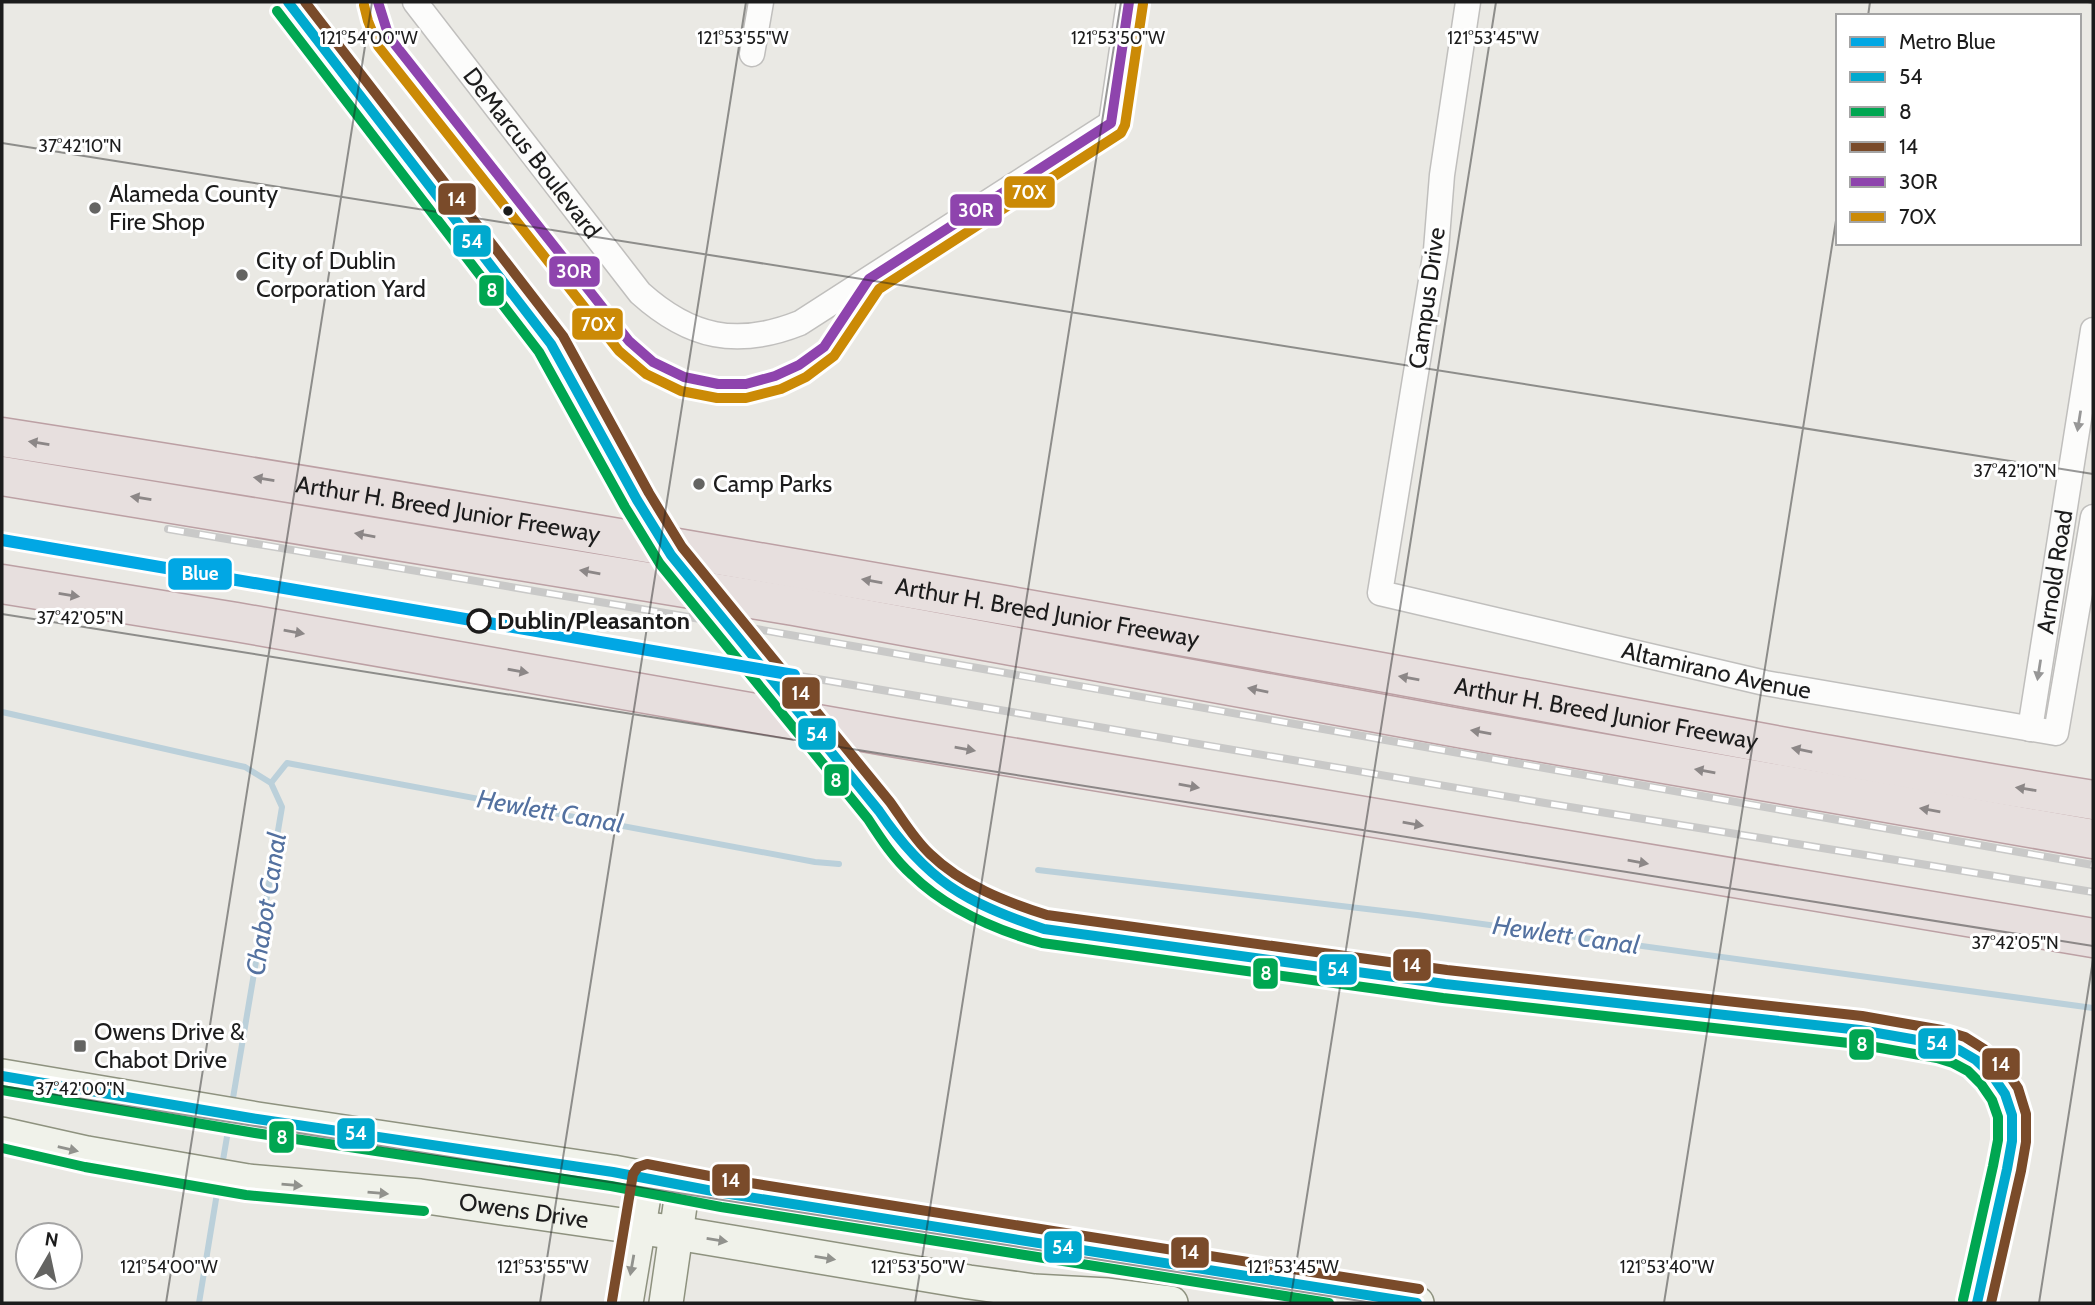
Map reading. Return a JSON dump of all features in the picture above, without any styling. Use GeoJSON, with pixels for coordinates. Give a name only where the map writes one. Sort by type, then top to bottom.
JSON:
{"type":"FeatureCollection","features":[{"type":"Feature","properties":{"kind":"highway","name":"Arthur H. Breed Junior Freeway"},"geometry":{"type":"LineString","coordinates":[[2,437],[760,561],[1846,759],[2093,800]]}},
{"type":"Feature","properties":{"kind":"highway"},"geometry":{"type":"LineString","coordinates":[[2,476],[794,606],[1464,729],[2093,839]]}},
{"type":"Feature","properties":{"kind":"highway"},"geometry":{"type":"LineString","coordinates":[[2,584],[236,622],[897,738],[2093,938]]}},
{"type":"Feature","properties":{"kind":"street","name":"DeMarcus Boulevard"},"geometry":{"type":"LineString","coordinates":[[415,2],[640,293],[661,312],[689,326],[725,336],[744,337],[774,333],[800,323],[1111,123],[1129,2]]}},
{"type":"Feature","properties":{"kind":"street"},"geometry":{"type":"LineString","coordinates":[[752,54],[761,2]]}},
{"type":"Feature","properties":{"kind":"street","name":"Campus Drive"},"geometry":{"type":"LineString","coordinates":[[1380,593],[1436,250],[1442,175],[1468,2]]}},
{"type":"Feature","properties":{"kind":"street","name":"Arnold Road"},"geometry":{"type":"LineString","coordinates":[[2030,729],[2093,330]]}},
{"type":"Feature","properties":{"kind":"street","name":"Arnold Road"},"geometry":{"type":"LineString","coordinates":[[2056,733],[2093,517]]}},
{"type":"Feature","properties":{"kind":"street","name":"Altamirano Avenue"},"geometry":{"type":"LineString","coordinates":[[1380,593],[1765,683],[2056,733]]}},
{"type":"Feature","properties":{"kind":"street"},"geometry":{"type":"LineString","coordinates":[[2,1076],[1417,1303]]}},
{"type":"Feature","properties":{"kind":"street","name":"Owens Drive"},"geometry":{"type":"LineString","coordinates":[[2,1134],[87,1153],[247,1181],[420,1196],[639,1227],[969,1282],[1034,1291],[1108,1295],[1171,1303]]}},
{"type":"Feature","properties":{"kind":"street"},"geometry":{"type":"LineString","coordinates":[[626,1303],[647,1178]]}},
{"type":"Feature","properties":{"kind":"street"},"geometry":{"type":"LineString","coordinates":[[666,1303],[683,1185]]}},
{"type":"Feature","properties":{"kind":"waterway","name":"Chabot Canal"},"geometry":{"type":"LineString","coordinates":[[2,712],[245,767],[271,783],[282,807],[232,1104]]}},
{"type":"Feature","properties":{"kind":"waterway","name":"Hewlett Canal"},"geometry":{"type":"LineString","coordinates":[[271,783],[287,763],[815,862],[839,864]]}},
{"type":"Feature","properties":{"kind":"waterway","name":"Hewlett Canal"},"geometry":{"type":"LineString","coordinates":[[1038,870],[1417,915],[2093,1008]]}},
{"type":"Feature","properties":{"kind":"waterway","name":"Chabot Canal"},"geometry":{"type":"LineString","coordinates":[[222,1166],[229,1125]]}},
{"type":"Feature","properties":{"kind":"waterway","name":"Chabot Canal"},"geometry":{"type":"LineString","coordinates":[[199,1303],[218,1187]]}},
{"type":"Feature","properties":{"kind":"railway"},"geometry":{"type":"LineString","coordinates":[[168,529],[683,616],[2093,865]]}},
{"type":"Feature","properties":{"kind":"railway"},"geometry":{"type":"LineString","coordinates":[[794,675],[1545,803],[2093,892]]}},
{"type":"Feature","properties":{"kind":"metro line","name":"Blue"},"geometry":{"type":"LineString","coordinates":[[2,540],[794,675]]}},
{"type":"Feature","properties":{"kind":"transit line","name":"54"},"geometry":{"type":"LineString","coordinates":[[288,2],[551,344],[637,500],[671,555],[896,835],[931,872],[969,898],[1044,929],[1445,984],[1860,1030],[1940,1044],[1959,1050],[1976,1060],[1992,1075],[2005,1094],[2012,1115],[2012,1141],[2007,1169],[1977,1303]]}},
{"type":"Feature","properties":{"kind":"transit line","name":"14"},"geometry":{"type":"LineString","coordinates":[[305,2],[563,336],[649,493],[682,547],[890,802],[919,842],[943,865],[985,891],[1047,915],[1447,970],[1862,1016],[1942,1030],[1965,1037],[2003,1066],[2018,1088],[2026,1114],[2026,1142],[2021,1171],[1991,1303]]}},
{"type":"Feature","properties":{"kind":"transit line","name":"30R"},"geometry":{"type":"LineString","coordinates":[[378,2],[389,37],[629,341],[653,362],[684,377],[718,384],[746,384],[775,376],[799,365],[824,347],[869,279],[1111,123],[1129,2]]}},
{"type":"Feature","properties":{"kind":"transit line","name":"70X"},"geometry":{"type":"LineString","coordinates":[[364,5],[378,46],[619,351],[646,374],[681,391],[717,398],[746,398],[781,389],[806,377],[834,356],[879,289],[1121,133],[1125,125],[1143,4]]}},
{"type":"Feature","properties":{"kind":"transit line","name":"8"},"geometry":{"type":"LineString","coordinates":[[277,11],[539,352],[625,507],[660,564],[868,819],[894,856],[926,887],[973,917],[1042,943],[1443,998],[1858,1044],[1953,1063],[1968,1071],[1981,1084],[1992,1100],[1998,1117],[1998,1140],[1963,1300]]}},
{"type":"Feature","properties":{"kind":"transit line","name":"54"},"geometry":{"type":"LineString","coordinates":[[2,1076],[1417,1303]]}},
{"type":"Feature","properties":{"kind":"transit line","name":"8"},"geometry":{"type":"LineString","coordinates":[[2,1090],[255,1133],[611,1186],[721,1207],[1329,1303]]}},
{"type":"Feature","properties":{"kind":"transit line","name":"8"},"geometry":{"type":"LineString","coordinates":[[2,1148],[85,1167],[246,1195],[424,1211]]}},
{"type":"Feature","properties":{"kind":"transit line","name":"14"},"geometry":{"type":"LineString","coordinates":[[612,1301],[633,1174],[638,1167],[647,1164],[725,1179],[1419,1289]]}},
{"type":"Feature","properties":{"kind":"place","name":"Alameda County Fire Shop"},"geometry":{"type":"Point","coordinates":[95,208]}},
{"type":"Feature","properties":{"kind":"place","name":"City of Dublin Corporation Yard"},"geometry":{"type":"Point","coordinates":[242,275]}},
{"type":"Feature","properties":{"kind":"place","name":"Camp Parks"},"geometry":{"type":"Point","coordinates":[699,484]}},
{"type":"Feature","properties":{"kind":"place","name":"Dublin/Pleasanton"},"geometry":{"type":"Point","coordinates":[479,621]}},
{"type":"Feature","properties":{"kind":"place","name":"Owens Drive & Chabot Drive"},"geometry":{"type":"Point","coordinates":[80,1046]}}]}
